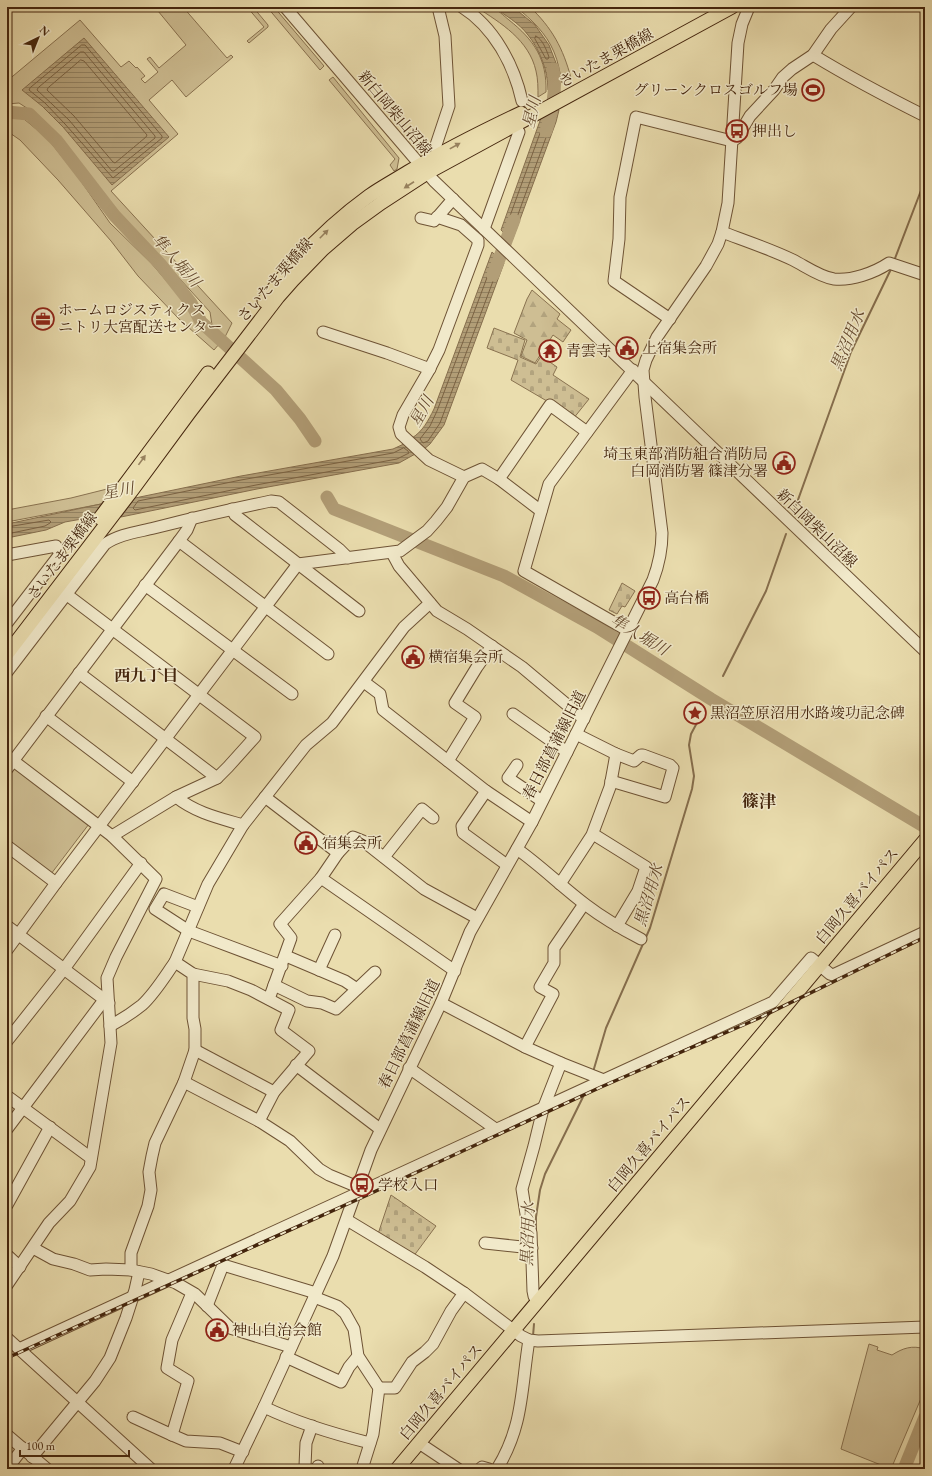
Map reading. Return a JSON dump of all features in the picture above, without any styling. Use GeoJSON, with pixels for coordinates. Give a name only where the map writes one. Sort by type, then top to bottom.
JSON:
{"type":"FeatureCollection","features":[{"type":"Feature","properties":{"kind":"main road","name":"さいたま栗橋線"},"geometry":{"type":"LineString","coordinates":[[573,90],[632,52],[717,7]]}},
{"type":"Feature","properties":{"kind":"main road","name":"さいたま栗橋線"},"geometry":{"type":"LineString","coordinates":[[424,169],[438,155],[478,133],[527,109],[573,90],[732,7]]}},
{"type":"Feature","properties":{"kind":"main road","name":"さいたま栗橋線"},"geometry":{"type":"LineString","coordinates":[[7,654],[93,535],[119,491],[181,408],[278,296],[323,249],[369,211],[424,169],[527,109]]}},
{"type":"Feature","properties":{"kind":"main road","name":"さいたま栗橋線"},"geometry":{"type":"LineString","coordinates":[[7,640],[93,535],[133,489],[228,355]]}},
{"type":"Feature","properties":{"kind":"main road","name":"白岡久喜バイパス"},"geometry":{"type":"LineString","coordinates":[[398,1469],[925,840]]}},
{"type":"Feature","properties":{"kind":"street","name":"新白岡柴山沼線"},"geometry":{"type":"LineString","coordinates":[[286,7],[424,169],[453,200],[925,650]]}},
{"type":"Feature","properties":{"kind":"street"},"geometry":{"type":"LineString","coordinates":[[438,7],[445,36],[449,106],[436,145],[438,155]]}},
{"type":"Feature","properties":{"kind":"street"},"geometry":{"type":"LineString","coordinates":[[462,7],[470,12],[496,41],[506,56],[518,83],[527,109]]}},
{"type":"Feature","properties":{"kind":"street","name":"春日部菖蒲線旧道"},"geometry":{"type":"LineString","coordinates":[[234,1469],[333,1256],[347,1220],[365,1164],[380,1129],[441,1003],[465,943],[477,918],[532,822],[653,580],[658,566],[662,550],[662,533],[643,380],[644,366],[650,349],[706,266],[718,244],[722,232],[728,203],[738,43],[742,24],[749,7]]}},
{"type":"Feature","properties":{"kind":"street"},"geometry":{"type":"LineString","coordinates":[[670,319],[614,281],[619,239],[620,197],[636,117],[732,141],[737,138],[750,116],[774,90],[783,77],[813,55],[831,29],[852,7]]}},
{"type":"Feature","properties":{"kind":"street"},"geometry":{"type":"LineString","coordinates":[[813,55],[854,80],[925,116]]}},
{"type":"Feature","properties":{"kind":"street"},"geometry":{"type":"LineString","coordinates":[[485,230],[519,132]]}},
{"type":"Feature","properties":{"kind":"street"},"geometry":{"type":"LineString","coordinates":[[421,218],[434,221],[453,200]]}},
{"type":"Feature","properties":{"kind":"street"},"geometry":{"type":"LineString","coordinates":[[437,217],[461,225],[478,240],[478,245],[439,350],[430,369],[402,415],[399,427],[401,434],[428,460],[464,477]]}},
{"type":"Feature","properties":{"kind":"street"},"geometry":{"type":"LineString","coordinates":[[722,232],[757,244],[792,259],[830,279],[850,279],[888,263],[925,275]]}},
{"type":"Feature","properties":{"kind":"street"},"geometry":{"type":"LineString","coordinates":[[323,332],[430,369]]}},
{"type":"Feature","properties":{"kind":"street"},"geometry":{"type":"LineString","coordinates":[[626,633],[524,571],[549,484],[633,370]]}},
{"type":"Feature","properties":{"kind":"street"},"geometry":{"type":"LineString","coordinates":[[499,479],[550,405],[587,432]]}},
{"type":"Feature","properties":{"kind":"street"},"geometry":{"type":"LineString","coordinates":[[7,950],[298,564],[400,551],[427,530],[447,507],[464,477],[482,469],[499,479],[541,511]]}},
{"type":"Feature","properties":{"kind":"street"},"geometry":{"type":"LineString","coordinates":[[7,672],[109,540],[192,518],[271,501],[279,502],[339,549],[348,558]]}},
{"type":"Feature","properties":{"kind":"street"},"geometry":{"type":"LineString","coordinates":[[232,509],[235,515],[359,611]]}},
{"type":"Feature","properties":{"kind":"street"},"geometry":{"type":"LineString","coordinates":[[7,1285],[49,1223],[70,1201],[90,1167],[111,1043],[107,1002],[107,978],[116,957],[156,879],[141,863],[100,826],[9,762],[46,716],[179,541],[187,530],[192,518]]}},
{"type":"Feature","properties":{"kind":"street"},"geometry":{"type":"LineString","coordinates":[[179,541],[267,606],[328,654]]}},
{"type":"Feature","properties":{"kind":"street"},"geometry":{"type":"LineString","coordinates":[[7,555],[56,546],[60,554],[7,623]]}},
{"type":"Feature","properties":{"kind":"street"},"geometry":{"type":"LineString","coordinates":[[392,553],[399,566],[437,611],[467,629],[522,667],[584,719]]}},
{"type":"Feature","properties":{"kind":"street"},"geometry":{"type":"LineString","coordinates":[[145,585],[292,694]]}},
{"type":"Feature","properties":{"kind":"street"},"geometry":{"type":"LineString","coordinates":[[66,594],[255,737],[228,768],[217,778],[176,797],[112,836]]}},
{"type":"Feature","properties":{"kind":"street"},"geometry":{"type":"LineString","coordinates":[[110,1026],[144,1004],[175,962],[208,884],[243,825],[306,745],[332,723],[404,627],[430,603]]}},
{"type":"Feature","properties":{"kind":"street"},"geometry":{"type":"LineString","coordinates":[[448,761],[475,717],[454,703],[492,646]]}},
{"type":"Feature","properties":{"kind":"street"},"geometry":{"type":"LineString","coordinates":[[79,673],[217,778]]}},
{"type":"Feature","properties":{"kind":"street"},"geometry":{"type":"LineString","coordinates":[[364,682],[380,694],[383,710],[486,791],[532,822]]}},
{"type":"Feature","properties":{"kind":"street"},"geometry":{"type":"LineString","coordinates":[[513,714],[567,752]]}},
{"type":"Feature","properties":{"kind":"street"},"geometry":{"type":"LineString","coordinates":[[46,716],[133,782]]}},
{"type":"Feature","properties":{"kind":"street"},"geometry":{"type":"LineString","coordinates":[[576,734],[616,754],[634,761],[643,755],[670,765],[673,768],[665,797],[611,781]]}},
{"type":"Feature","properties":{"kind":"street"},"geometry":{"type":"LineString","coordinates":[[560,884],[572,868],[593,834],[611,781],[616,754]]}},
{"type":"Feature","properties":{"kind":"street"},"geometry":{"type":"LineString","coordinates":[[517,765],[508,778],[542,801]]}},
{"type":"Feature","properties":{"kind":"street"},"geometry":{"type":"LineString","coordinates":[[486,791],[462,826],[463,833],[507,865]]}},
{"type":"Feature","properties":{"kind":"street"},"geometry":{"type":"LineString","coordinates":[[176,797],[186,805],[207,814],[243,825]]}},
{"type":"Feature","properties":{"kind":"street"},"geometry":{"type":"LineString","coordinates":[[265,797],[338,853]]}},
{"type":"Feature","properties":{"kind":"street"},"geometry":{"type":"LineString","coordinates":[[384,857],[422,809],[433,818]]}},
{"type":"Feature","properties":{"kind":"street"},"geometry":{"type":"LineString","coordinates":[[593,834],[646,867],[638,891],[617,926]]}},
{"type":"Feature","properties":{"kind":"street"},"geometry":{"type":"LineString","coordinates":[[269,999],[292,938],[280,924],[321,878],[338,853],[353,837],[364,841],[424,889],[477,918]]}},
{"type":"Feature","properties":{"kind":"street"},"geometry":{"type":"LineString","coordinates":[[7,846],[56,884]]}},
{"type":"Feature","properties":{"kind":"street"},"geometry":{"type":"LineString","coordinates":[[517,849],[584,904],[617,926],[641,939]]}},
{"type":"Feature","properties":{"kind":"street"},"geometry":{"type":"LineString","coordinates":[[7,1041],[64,969],[141,863]]}},
{"type":"Feature","properties":{"kind":"street"},"geometry":{"type":"LineString","coordinates":[[321,878],[455,971]]}},
{"type":"Feature","properties":{"kind":"street"},"geometry":{"type":"LineString","coordinates":[[198,907],[164,894],[155,909],[189,930],[284,961],[319,970],[357,988]]}},
{"type":"Feature","properties":{"kind":"street"},"geometry":{"type":"LineString","coordinates":[[525,1047],[553,994],[540,987],[554,963],[554,948],[584,904]]}},
{"type":"Feature","properties":{"kind":"street"},"geometry":{"type":"LineString","coordinates":[[7,926],[107,1002]]}},
{"type":"Feature","properties":{"kind":"street"},"geometry":{"type":"LineString","coordinates":[[19,1349],[357,1191],[497,1130],[773,1002],[811,958],[833,975],[925,932]]}},
{"type":"Feature","properties":{"kind":"street"},"geometry":{"type":"LineString","coordinates":[[319,970],[335,935]]}},
{"type":"Feature","properties":{"kind":"street"},"geometry":{"type":"LineString","coordinates":[[175,962],[193,974],[228,981],[251,990],[289,1010],[281,1030],[309,1051],[274,1092],[259,1121]]}},
{"type":"Feature","properties":{"kind":"street"},"geometry":{"type":"LineString","coordinates":[[274,985],[307,1001],[322,1003],[336,1009],[375,972]]}},
{"type":"Feature","properties":{"kind":"street"},"geometry":{"type":"LineString","coordinates":[[32,1457],[95,1381],[110,1358],[133,1297],[135,1271],[131,1253],[148,1206],[151,1190],[149,1172],[155,1143],[184,1082],[196,1050],[196,1029],[193,1018],[193,974]]}},
{"type":"Feature","properties":{"kind":"street"},"geometry":{"type":"LineString","coordinates":[[7,1129],[107,1002]]}},
{"type":"Feature","properties":{"kind":"street"},"geometry":{"type":"LineString","coordinates":[[441,1003],[525,1047],[604,1080]]}},
{"type":"Feature","properties":{"kind":"street"},"geometry":{"type":"LineString","coordinates":[[196,1050],[274,1092]]}},
{"type":"Feature","properties":{"kind":"street"},"geometry":{"type":"LineString","coordinates":[[538,1302],[533,1291],[531,1233],[522,1189],[543,1108],[561,1063]]}},
{"type":"Feature","properties":{"kind":"street"},"geometry":{"type":"LineString","coordinates":[[296,1066],[380,1129]]}},
{"type":"Feature","properties":{"kind":"street"},"geometry":{"type":"LineString","coordinates":[[409,1068],[497,1130]]}},
{"type":"Feature","properties":{"kind":"street"},"geometry":{"type":"LineString","coordinates":[[184,1082],[259,1121],[290,1142],[319,1169],[357,1191]]}},
{"type":"Feature","properties":{"kind":"street"},"geometry":{"type":"LineString","coordinates":[[7,1096],[91,1158]]}},
{"type":"Feature","properties":{"kind":"street"},"geometry":{"type":"LineString","coordinates":[[7,1205],[50,1127]]}},
{"type":"Feature","properties":{"kind":"street"},"geometry":{"type":"LineString","coordinates":[[347,1220],[425,1267],[464,1293],[513,1331],[529,1340],[538,1341],[925,1327]]}},
{"type":"Feature","properties":{"kind":"street"},"geometry":{"type":"LineString","coordinates":[[485,1243],[532,1248]]}},
{"type":"Feature","properties":{"kind":"street"},"geometry":{"type":"LineString","coordinates":[[33,1248],[54,1259],[90,1270],[106,1269],[135,1271],[176,1283],[192,1293],[230,1328],[288,1352],[341,1382],[349,1367],[358,1356]]}},
{"type":"Feature","properties":{"kind":"street"},"geometry":{"type":"LineString","coordinates":[[7,1255],[20,1267]]}},
{"type":"Feature","properties":{"kind":"street"},"geometry":{"type":"LineString","coordinates":[[207,1306],[223,1266],[315,1295],[337,1306],[345,1312],[354,1329],[358,1356],[379,1388],[373,1434],[362,1469]]}},
{"type":"Feature","properties":{"kind":"street"},"geometry":{"type":"LineString","coordinates":[[172,1435],[188,1381],[167,1368],[172,1340],[192,1293]]}},
{"type":"Feature","properties":{"kind":"street"},"geometry":{"type":"LineString","coordinates":[[379,1388],[395,1388],[412,1362],[433,1344],[451,1311],[464,1293]]}},
{"type":"Feature","properties":{"kind":"street"},"geometry":{"type":"LineString","coordinates":[[7,1338],[151,1469]]}},
{"type":"Feature","properties":{"kind":"street"},"geometry":{"type":"LineString","coordinates":[[497,1469],[509,1447],[519,1417],[529,1340]]}},
{"type":"Feature","properties":{"kind":"street"},"geometry":{"type":"LineString","coordinates":[[264,1407],[341,1436],[370,1443]]}},
{"type":"Feature","properties":{"kind":"street"},"geometry":{"type":"LineString","coordinates":[[133,1417],[186,1441],[220,1443],[243,1452]]}},
{"type":"Feature","properties":{"kind":"street"},"geometry":{"type":"LineString","coordinates":[[305,1466],[306,1443],[312,1426]]}},
{"type":"Feature","properties":{"kind":"street"},"geometry":{"type":"LineString","coordinates":[[7,1436],[47,1469]]}},
{"type":"Feature","properties":{"kind":"street"},"geometry":{"type":"LineString","coordinates":[[419,1443],[458,1469]]}},
{"type":"Feature","properties":{"kind":"street"},"geometry":{"type":"LineString","coordinates":[[7,1469],[23,1448]]}},
{"type":"Feature","properties":{"kind":"street"},"geometry":{"type":"LineString","coordinates":[[480,1469],[482,1467],[489,1469]]}},
{"type":"Feature","properties":{"kind":"green space"},"geometry":{"type":"Polygon","coordinates":[[[163,7],[183,7],[227,58],[231,55],[233,57],[186,97],[172,80],[149,100],[178,134],[111,191],[232,323],[225,337],[212,325],[210,312],[98,189],[60,138],[36,114],[19,103],[7,104],[7,81],[80,20],[121,67],[129,61],[136,68],[137,67],[145,76],[141,79],[145,83],[158,72],[147,59],[150,57],[159,68],[186,45],[158,11],[163,7]]]}},
{"type":"Feature","properties":{"kind":"green space"},"geometry":{"type":"Polygon","coordinates":[[[247,7],[253,7],[268,25],[268,27],[249,43],[247,41],[264,27],[247,7]]]}},
{"type":"Feature","properties":{"kind":"green space"},"geometry":{"type":"Polygon","coordinates":[[[267,7],[274,7],[324,66],[320,70],[267,7]]]}},
{"type":"Feature","properties":{"kind":"green space"},"geometry":{"type":"Polygon","coordinates":[[[476,7],[491,7],[496,9],[518,27],[532,43],[541,60],[544,70],[546,92],[538,97],[538,80],[536,71],[527,50],[521,41],[495,19],[476,7]]]}},
{"type":"Feature","properties":{"kind":"green space"},"geometry":{"type":"Polygon","coordinates":[[[516,7],[530,7],[545,23],[556,39],[571,78],[562,83],[559,67],[551,45],[533,22],[516,7]]]}},
{"type":"Feature","properties":{"kind":"green space"},"geometry":{"type":"Polygon","coordinates":[[[333,77],[399,158],[397,169],[394,171],[390,165],[395,159],[329,80],[333,77]]]}},
{"type":"Feature","properties":{"kind":"green space"},"geometry":{"type":"Polygon","coordinates":[[[7,116],[24,119],[47,138],[76,174],[110,223],[152,264],[181,298],[198,323],[220,343],[214,350],[179,319],[138,276],[111,241],[58,180],[20,140],[7,131],[7,116]]]}},
{"type":"Feature","properties":{"kind":"green space"},"geometry":{"type":"Polygon","coordinates":[[[532,290],[560,314],[557,319],[571,330],[563,342],[553,335],[535,363],[521,356],[527,340],[514,333],[532,290]]]}},
{"type":"Feature","properties":{"kind":"green space"},"geometry":{"type":"Polygon","coordinates":[[[494,328],[525,340],[520,357],[536,364],[541,356],[557,367],[553,375],[589,399],[573,419],[552,404],[511,380],[518,360],[487,348],[494,328]]]}},
{"type":"Feature","properties":{"kind":"green space"},"geometry":{"type":"Polygon","coordinates":[[[115,487],[101,504],[7,522],[7,510],[71,498],[115,487]]]}},
{"type":"Feature","properties":{"kind":"green space"},"geometry":{"type":"Polygon","coordinates":[[[622,583],[635,591],[625,607],[622,606],[617,614],[609,610],[622,583]]]}},
{"type":"Feature","properties":{"kind":"green space"},"geometry":{"type":"Polygon","coordinates":[[[13,764],[92,820],[51,874],[7,840],[7,773],[13,764]]]}},
{"type":"Feature","properties":{"kind":"green space"},"geometry":{"type":"Polygon","coordinates":[[[391,1195],[436,1226],[413,1257],[378,1234],[391,1195]]]}},
{"type":"Feature","properties":{"kind":"green space"},"geometry":{"type":"Polygon","coordinates":[[[869,1344],[878,1347],[877,1350],[892,1355],[908,1348],[916,1347],[925,1349],[925,1389],[891,1469],[841,1449],[869,1344]]]}},
{"type":"Feature","properties":{"kind":"water"},"geometry":{"type":"Polygon","coordinates":[[[493,7],[513,7],[535,25],[549,45],[556,63],[560,84],[548,90],[545,68],[540,54],[532,41],[516,23],[493,7]]]}},
{"type":"Feature","properties":{"kind":"water"},"geometry":{"type":"Polygon","coordinates":[[[84,38],[169,137],[112,185],[63,127],[42,106],[22,90],[84,38]]]}},
{"type":"Feature","properties":{"kind":"water"},"geometry":{"type":"Polygon","coordinates":[[[559,110],[556,122],[512,241],[501,230],[541,118],[559,110]]]}},
{"type":"Feature","properties":{"kind":"water"},"geometry":{"type":"Polygon","coordinates":[[[492,252],[504,263],[444,425],[430,444],[423,450],[412,438],[422,429],[434,409],[492,252]]]}},
{"type":"Feature","properties":{"kind":"water"},"geometry":{"type":"Polygon","coordinates":[[[406,443],[417,453],[399,463],[257,489],[121,517],[135,498],[241,476],[393,449],[406,443]]]}},
{"type":"Feature","properties":{"kind":"water"},"geometry":{"type":"Polygon","coordinates":[[[101,504],[93,517],[65,522],[46,530],[7,538],[7,524],[101,504]]]}},
{"type":"Feature","properties":{"kind":"waterway","name":"星川"},"geometry":{"type":"LineString","coordinates":[[546,131],[553,100],[553,69]]}},
{"type":"Feature","properties":{"kind":"waterway","name":"隼人堀川"},"geometry":{"type":"LineString","coordinates":[[7,112],[29,114],[57,141],[114,215],[161,265],[191,303],[201,322],[276,390],[300,419],[315,441]]}},
{"type":"Feature","properties":{"kind":"waterway","name":"黒沼用水"},"geometry":{"type":"LineString","coordinates":[[894,261],[925,180]]}},
{"type":"Feature","properties":{"kind":"waterway","name":"星川"},"geometry":{"type":"LineString","coordinates":[[493,275],[514,220]]}},
{"type":"Feature","properties":{"kind":"waterway","name":"黒沼用水"},"geometry":{"type":"LineString","coordinates":[[794,511],[851,352],[892,267]]}},
{"type":"Feature","properties":{"kind":"waterway","name":"隼人堀川"},"geometry":{"type":"LineString","coordinates":[[327,497],[334,509],[504,576],[597,627],[711,699],[925,827]]}},
{"type":"Feature","properties":{"kind":"waterway","name":"黒沼用水"},"geometry":{"type":"LineString","coordinates":[[723,676],[766,591],[786,534]]}},
{"type":"Feature","properties":{"kind":"waterway","name":"黒沼用水"},"geometry":{"type":"LineString","coordinates":[[593,1072],[606,1028],[650,928],[692,789],[694,776],[689,745],[691,734],[699,719]]}},
{"type":"Feature","properties":{"kind":"waterway","name":"黒沼用水"},"geometry":{"type":"LineString","coordinates":[[536,1232],[536,1217],[540,1190],[545,1174],[583,1097]]}},
{"type":"Feature","properties":{"kind":"waterway","name":"黒沼用水"},"geometry":{"type":"LineString","coordinates":[[533,1336],[534,1324]]}},
{"type":"Feature","properties":{"kind":"waterway","name":"隼人堀川"},"geometry":{"type":"LineString","coordinates":[[904,1469],[925,1417]]}},
{"type":"Feature","properties":{"kind":"railway"},"geometry":{"type":"LineString","coordinates":[[7,1358],[363,1197],[601,1087],[757,1019],[925,937]]}},
{"type":"Feature","properties":{"kind":"place","name":"グリーンクロスゴルフ場"},"geometry":{"type":"Point","coordinates":[813,90]}},
{"type":"Feature","properties":{"kind":"place","name":"押出し"},"geometry":{"type":"Point","coordinates":[737,131]}},
{"type":"Feature","properties":{"kind":"place","name":"ホームロジスティクス ニトリ大宮配送センター"},"geometry":{"type":"Point","coordinates":[43,319]}},
{"type":"Feature","properties":{"kind":"place","name":"上宿集会所"},"geometry":{"type":"Point","coordinates":[627,348]}},
{"type":"Feature","properties":{"kind":"place","name":"青雲寺"},"geometry":{"type":"Point","coordinates":[550,351]}},
{"type":"Feature","properties":{"kind":"place","name":"埼玉東部消防組合消防局 白岡消防署 篠津分署"},"geometry":{"type":"Point","coordinates":[784,463]}},
{"type":"Feature","properties":{"kind":"place","name":"高台橋"},"geometry":{"type":"Point","coordinates":[649,598]}},
{"type":"Feature","properties":{"kind":"place","name":"横宿集会所"},"geometry":{"type":"Point","coordinates":[413,657]}},
{"type":"Feature","properties":{"kind":"place","name":"黒沼笠原沼用水路竣功記念碑"},"geometry":{"type":"Point","coordinates":[695,713]}},
{"type":"Feature","properties":{"kind":"place","name":"宿集会所"},"geometry":{"type":"Point","coordinates":[306,843]}},
{"type":"Feature","properties":{"kind":"place","name":"学校入口"},"geometry":{"type":"Point","coordinates":[362,1185]}},
{"type":"Feature","properties":{"kind":"place","name":"神山自治会館"},"geometry":{"type":"Point","coordinates":[217,1330]}},
{"type":"Feature","properties":{"kind":"district","name":"西九丁目"},"geometry":{"type":"Point","coordinates":[146,675]}},
{"type":"Feature","properties":{"kind":"district","name":"篠津"},"geometry":{"type":"Point","coordinates":[759,801]}}]}
